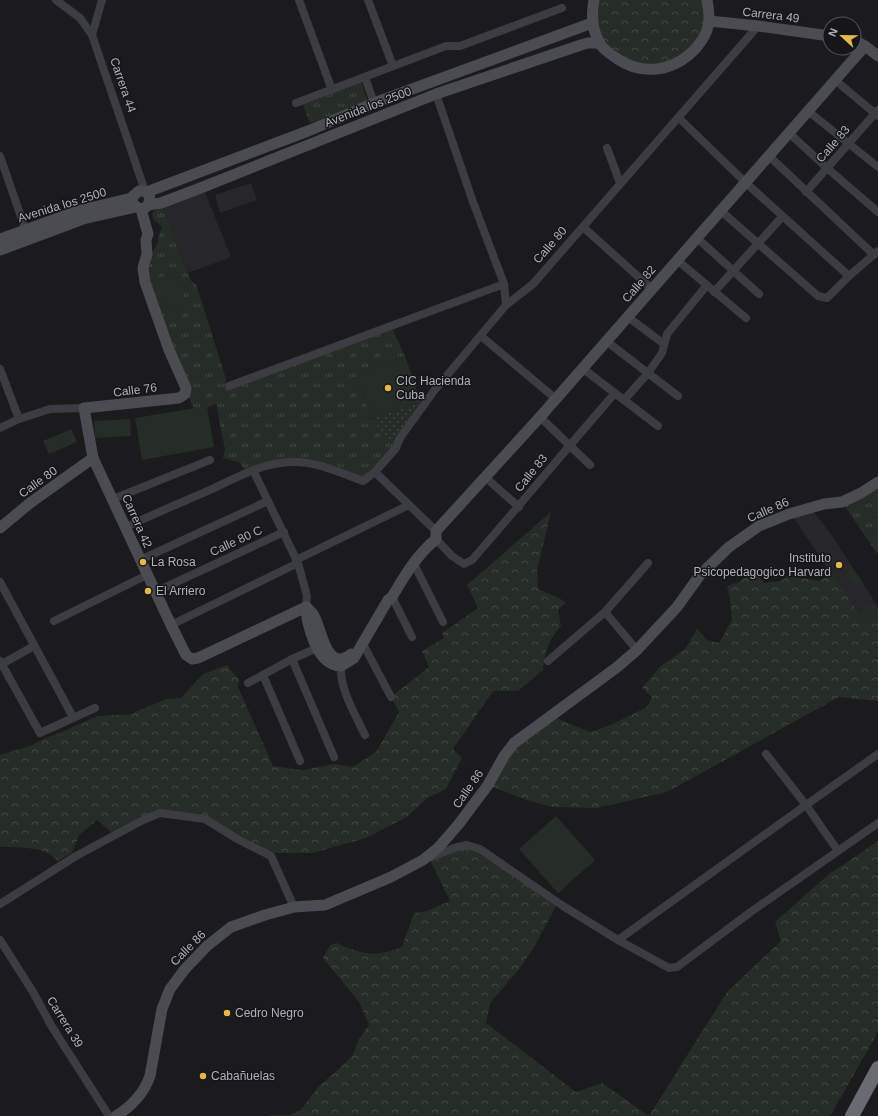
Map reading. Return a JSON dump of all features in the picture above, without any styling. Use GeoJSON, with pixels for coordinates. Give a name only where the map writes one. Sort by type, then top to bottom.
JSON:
{"type":"FeatureCollection","features":[{"type":"Feature","properties":{"kind":"highway"},"geometry":{"type":"LineString","coordinates":[[852,1116],[878,1068]]}},
{"type":"Feature","properties":{"kind":"main road"},"geometry":{"type":"LineString","coordinates":[[594,0],[592,23],[600,43],[607,52],[622,62],[640,69],[656,69],[675,64],[683,60],[691,53],[700,43],[708,29],[709,11],[706,0]]}},
{"type":"Feature","properties":{"kind":"main road","name":"Carrera 49"},"geometry":{"type":"LineString","coordinates":[[709,21],[822,35]]}},
{"type":"Feature","properties":{"kind":"main road","name":"Avenida los 2500"},"geometry":{"type":"LineString","coordinates":[[141,207],[137,192],[146,192],[308,131],[374,103],[592,23]]}},
{"type":"Feature","properties":{"kind":"main road","name":"Avenida los 2500"},"geometry":{"type":"LineString","coordinates":[[0,250],[27,235],[81,210],[141,207],[161,203],[436,94],[584,44],[600,43]]}},
{"type":"Feature","properties":{"kind":"main road"},"geometry":{"type":"LineString","coordinates":[[862,44],[878,56]]}},
{"type":"Feature","properties":{"kind":"main road","name":"Calle 82"},"geometry":{"type":"LineString","coordinates":[[361,644],[413,562],[485,477],[556,399],[865,46]]}},
{"type":"Feature","properties":{"kind":"main road"},"geometry":{"type":"LineString","coordinates":[[141,207],[150,198],[146,192]]}},
{"type":"Feature","properties":{"kind":"main road","name":"Calle 76"},"geometry":{"type":"LineString","coordinates":[[86,408],[180,398],[186,394],[186,388],[169,350],[145,282],[143,268],[147,254],[146,240],[148,234],[141,207]]}},
{"type":"Feature","properties":{"kind":"main road","name":"Avenida los 2500"},"geometry":{"type":"LineString","coordinates":[[0,239],[27,235]]}},
{"type":"Feature","properties":{"kind":"main road","name":"Carrera 42"},"geometry":{"type":"LineString","coordinates":[[86,408],[93,458],[155,592],[186,654],[192,658],[198,658],[306,607]]}},
{"type":"Feature","properties":{"kind":"main road","name":"Calle 80"},"geometry":{"type":"LineString","coordinates":[[0,528],[30,503],[93,458]]}},
{"type":"Feature","properties":{"kind":"main road","name":"Calle 86"},"geometry":{"type":"LineString","coordinates":[[116,1116],[125,1110],[147,1086],[162,1009],[170,989],[176,980],[207,946],[231,927],[294,907],[325,905],[391,877],[423,860],[438,848],[458,825],[488,785],[504,756],[514,743],[616,668],[637,650],[677,607],[700,575],[729,547],[759,526],[789,514],[824,504],[842,502],[861,493],[878,482]]}},
{"type":"Feature","properties":{"kind":"main road"},"geometry":{"type":"LineString","coordinates":[[306,607],[313,614],[328,652],[333,656],[347,658],[361,644]]}},
{"type":"Feature","properties":{"kind":"main road"},"geometry":{"type":"LineString","coordinates":[[306,607],[306,617],[317,648],[323,658],[330,663],[341,666],[354,658],[361,644]]}},
{"type":"Feature","properties":{"kind":"street","name":"Carrera 44"},"geometry":{"type":"LineString","coordinates":[[56,0],[80,18],[92,35],[146,192]]}},
{"type":"Feature","properties":{"kind":"street"},"geometry":{"type":"LineString","coordinates":[[92,35],[102,0]]}},
{"type":"Feature","properties":{"kind":"street"},"geometry":{"type":"LineString","coordinates":[[298,0],[332,90]]}},
{"type":"Feature","properties":{"kind":"street"},"geometry":{"type":"LineString","coordinates":[[368,0],[393,66]]}},
{"type":"Feature","properties":{"kind":"street"},"geometry":{"type":"LineString","coordinates":[[296,103],[446,46],[460,46],[562,8]]}},
{"type":"Feature","properties":{"kind":"street","name":"Calle 80"},"geometry":{"type":"LineString","coordinates":[[253,470],[281,463],[294,462],[323,467],[363,481],[375,472],[396,448],[400,438],[434,391],[506,305],[533,284],[758,26]]}},
{"type":"Feature","properties":{"kind":"street"},"geometry":{"type":"LineString","coordinates":[[365,76],[374,103]]}},
{"type":"Feature","properties":{"kind":"street"},"geometry":{"type":"LineString","coordinates":[[835,80],[877,113]]}},
{"type":"Feature","properties":{"kind":"street"},"geometry":{"type":"LineString","coordinates":[[436,94],[473,202],[504,284],[506,305]]}},
{"type":"Feature","properties":{"kind":"street"},"geometry":{"type":"LineString","coordinates":[[808,111],[878,167]]}},
{"type":"Feature","properties":{"kind":"street","name":"Calle 83"},"geometry":{"type":"LineString","coordinates":[[806,192],[877,113]]}},
{"type":"Feature","properties":{"kind":"street"},"geometry":{"type":"LineString","coordinates":[[679,118],[782,217],[849,276]]}},
{"type":"Feature","properties":{"kind":"street"},"geometry":{"type":"LineString","coordinates":[[789,133],[878,212]]}},
{"type":"Feature","properties":{"kind":"street"},"geometry":{"type":"LineString","coordinates":[[607,148],[620,184]]}},
{"type":"Feature","properties":{"kind":"street"},"geometry":{"type":"LineString","coordinates":[[0,156],[27,235]]}},
{"type":"Feature","properties":{"kind":"street"},"geometry":{"type":"LineString","coordinates":[[721,211],[818,296],[827,298],[849,276],[876,253],[806,192],[769,156]]}},
{"type":"Feature","properties":{"kind":"street"},"geometry":{"type":"LineString","coordinates":[[714,292],[782,217]]}},
{"type":"Feature","properties":{"kind":"street"},"geometry":{"type":"LineString","coordinates":[[583,227],[652,289]]}},
{"type":"Feature","properties":{"kind":"street"},"geometry":{"type":"LineString","coordinates":[[697,238],[759,294]]}},
{"type":"Feature","properties":{"kind":"street"},"geometry":{"type":"LineString","coordinates":[[677,260],[746,318]]}},
{"type":"Feature","properties":{"kind":"street"},"geometry":{"type":"LineString","coordinates":[[229,386],[504,284]]}},
{"type":"Feature","properties":{"kind":"street"},"geometry":{"type":"LineString","coordinates":[[624,400],[648,373],[662,353],[667,334],[707,285]]}},
{"type":"Feature","properties":{"kind":"street"},"geometry":{"type":"LineString","coordinates":[[628,316],[664,344]]}},
{"type":"Feature","properties":{"kind":"street"},"geometry":{"type":"LineString","coordinates":[[481,336],[556,399]]}},
{"type":"Feature","properties":{"kind":"street"},"geometry":{"type":"LineString","coordinates":[[606,342],[678,396]]}},
{"type":"Feature","properties":{"kind":"street"},"geometry":{"type":"LineString","coordinates":[[582,368],[658,426]]}},
{"type":"Feature","properties":{"kind":"street"},"geometry":{"type":"LineString","coordinates":[[0,369],[19,419]]}},
{"type":"Feature","properties":{"kind":"street","name":"Calle 83"},"geometry":{"type":"LineString","coordinates":[[436,535],[452,556],[464,564],[472,560],[519,507],[569,445],[615,393]]}},
{"type":"Feature","properties":{"kind":"street","name":"Calle 76"},"geometry":{"type":"LineString","coordinates":[[0,428],[19,419],[50,409],[86,408]]}},
{"type":"Feature","properties":{"kind":"street"},"geometry":{"type":"LineString","coordinates":[[540,417],[590,465]]}},
{"type":"Feature","properties":{"kind":"street"},"geometry":{"type":"LineString","coordinates":[[113,499],[210,460]]}},
{"type":"Feature","properties":{"kind":"street"},"geometry":{"type":"LineString","coordinates":[[126,527],[253,470],[297,561],[307,596],[306,607]]}},
{"type":"Feature","properties":{"kind":"street"},"geometry":{"type":"LineString","coordinates":[[375,472],[409,505],[436,535]]}},
{"type":"Feature","properties":{"kind":"street"},"geometry":{"type":"LineString","coordinates":[[485,477],[519,507]]}},
{"type":"Feature","properties":{"kind":"street"},"geometry":{"type":"LineString","coordinates":[[140,560],[268,501]]}},
{"type":"Feature","properties":{"kind":"street"},"geometry":{"type":"LineString","coordinates":[[171,625],[409,505]]}},
{"type":"Feature","properties":{"kind":"street","name":"Calle 80 C"},"geometry":{"type":"LineString","coordinates":[[155,592],[284,532]]}},
{"type":"Feature","properties":{"kind":"street"},"geometry":{"type":"LineString","coordinates":[[413,562],[443,622]]}},
{"type":"Feature","properties":{"kind":"street"},"geometry":{"type":"LineString","coordinates":[[548,661],[606,612],[648,563]]}},
{"type":"Feature","properties":{"kind":"street"},"geometry":{"type":"LineString","coordinates":[[54,621],[147,575]]}},
{"type":"Feature","properties":{"kind":"street"},"geometry":{"type":"LineString","coordinates":[[0,582],[72,717]]}},
{"type":"Feature","properties":{"kind":"street"},"geometry":{"type":"LineString","coordinates":[[392,597],[412,637]]}},
{"type":"Feature","properties":{"kind":"street"},"geometry":{"type":"LineString","coordinates":[[606,612],[637,650]]}},
{"type":"Feature","properties":{"kind":"street"},"geometry":{"type":"LineString","coordinates":[[361,644],[391,697]]}},
{"type":"Feature","properties":{"kind":"street"},"geometry":{"type":"LineString","coordinates":[[34,646],[1,662],[40,732],[95,708]]}},
{"type":"Feature","properties":{"kind":"street"},"geometry":{"type":"LineString","coordinates":[[248,683],[292,659],[317,648]]}},
{"type":"Feature","properties":{"kind":"street"},"geometry":{"type":"LineString","coordinates":[[292,659],[334,757]]}},
{"type":"Feature","properties":{"kind":"street"},"geometry":{"type":"LineString","coordinates":[[341,666],[340,675],[365,735]]}},
{"type":"Feature","properties":{"kind":"street"},"geometry":{"type":"LineString","coordinates":[[263,675],[300,761]]}},
{"type":"Feature","properties":{"kind":"street"},"geometry":{"type":"LineString","coordinates":[[766,754],[806,805],[838,850]]}},
{"type":"Feature","properties":{"kind":"street"},"geometry":{"type":"LineString","coordinates":[[618,940],[878,754]]}},
{"type":"Feature","properties":{"kind":"street"},"geometry":{"type":"LineString","coordinates":[[0,904],[76,856],[144,820],[160,814],[205,819],[239,840],[271,856],[294,907]]}},
{"type":"Feature","properties":{"kind":"street"},"geometry":{"type":"LineString","coordinates":[[423,860],[457,847],[467,845],[480,849],[564,906],[618,940],[669,968],[677,967],[838,850],[878,823]]}},
{"type":"Feature","properties":{"kind":"street","name":"Carrera 39"},"geometry":{"type":"LineString","coordinates":[[0,940],[33,992],[52,1027],[109,1116]]}},
{"type":"Feature","properties":{"kind":"shaded area"},"geometry":{"type":"Polygon","coordinates":[[[251,183],[257,200],[220,213],[215,195],[251,183]]]}},
{"type":"Feature","properties":{"kind":"shaded area"},"geometry":{"type":"Polygon","coordinates":[[[203,187],[231,257],[188,273],[162,206],[203,187]]]}},
{"type":"Feature","properties":{"kind":"shaded area","name":"Instituto Psicopedagogico Harvard"},"geometry":{"type":"Polygon","coordinates":[[[814,512],[835,540],[878,607],[878,616],[865,624],[792,515],[814,512]]]}},
{"type":"Feature","properties":{"kind":"green space"},"geometry":{"type":"Polygon","coordinates":[[[594,0],[707,0],[709,21],[683,60],[640,69],[601,46],[594,0]]]}},
{"type":"Feature","properties":{"kind":"green space"},"geometry":{"type":"Polygon","coordinates":[[[361,82],[368,102],[310,123],[303,105],[361,82]]]}},
{"type":"Feature","properties":{"kind":"green space"},"geometry":{"type":"Polygon","coordinates":[[[162,206],[191,281],[196,284],[226,379],[225,385],[230,392],[229,386],[391,326],[405,356],[356,374],[372,419],[396,448],[363,481],[299,458],[294,462],[247,473],[239,462],[223,458],[225,449],[216,404],[203,409],[193,408],[147,275],[148,261],[158,242],[162,227],[153,218],[152,213],[162,206]]]}},
{"type":"Feature","properties":{"kind":"green space"},"geometry":{"type":"Polygon","coordinates":[[[174,272],[186,303],[164,311],[152,281],[174,272]]]}},
{"type":"Feature","properties":{"kind":"green space","name":"CIC Hacienda Cuba"},"geometry":{"type":"Polygon","coordinates":[[[405,356],[421,402],[372,419],[356,374],[405,356]]]}},
{"type":"Feature","properties":{"kind":"green space"},"geometry":{"type":"Polygon","coordinates":[[[421,402],[424,405],[396,448],[372,419],[421,402]]]}},
{"type":"Feature","properties":{"kind":"green space"},"geometry":{"type":"Polygon","coordinates":[[[207,406],[214,447],[142,460],[135,418],[207,406]]]}},
{"type":"Feature","properties":{"kind":"green space"},"geometry":{"type":"Polygon","coordinates":[[[130,419],[131,436],[95,438],[94,421],[130,419]]]}},
{"type":"Feature","properties":{"kind":"green space"},"geometry":{"type":"Polygon","coordinates":[[[71,429],[77,442],[49,454],[43,441],[71,429]]]}},
{"type":"Feature","properties":{"kind":"green space"},"geometry":{"type":"Polygon","coordinates":[[[878,480],[878,555],[842,502],[878,480]]]}},
{"type":"Feature","properties":{"kind":"green space"},"geometry":{"type":"Polygon","coordinates":[[[551,512],[537,570],[538,589],[559,598],[566,603],[558,610],[561,626],[553,636],[548,646],[543,670],[518,691],[493,691],[453,749],[462,758],[446,789],[427,798],[407,817],[366,838],[313,853],[274,853],[239,840],[205,819],[164,810],[115,835],[97,820],[79,835],[72,853],[58,861],[45,852],[31,848],[0,847],[0,755],[30,746],[45,738],[98,716],[132,714],[167,699],[181,698],[203,674],[227,665],[239,680],[238,687],[273,766],[302,770],[335,764],[353,767],[376,752],[399,712],[391,697],[429,667],[422,651],[444,638],[442,633],[478,608],[467,585],[551,512]]]}},
{"type":"Feature","properties":{"kind":"green space"},"geometry":{"type":"Polygon","coordinates":[[[853,568],[861,580],[853,585],[845,573],[853,568]]]}},
{"type":"Feature","properties":{"kind":"green space"},"geometry":{"type":"Polygon","coordinates":[[[754,571],[764,583],[781,581],[788,576],[819,581],[832,574],[865,623],[878,616],[878,701],[839,697],[667,792],[597,808],[552,807],[527,800],[488,785],[501,762],[551,716],[590,732],[611,725],[647,707],[652,697],[642,688],[661,666],[685,649],[697,629],[707,640],[719,643],[732,620],[727,586],[739,582],[754,571]]]}},
{"type":"Feature","properties":{"kind":"green space"},"geometry":{"type":"Polygon","coordinates":[[[874,603],[878,609],[878,614],[866,622],[860,612],[874,603]]]}},
{"type":"Feature","properties":{"kind":"green space"},"geometry":{"type":"Polygon","coordinates":[[[556,816],[595,860],[558,893],[519,849],[556,816]]]}},
{"type":"Feature","properties":{"kind":"green space"},"geometry":{"type":"Polygon","coordinates":[[[878,841],[878,1032],[830,1116],[649,1116],[727,992],[781,941],[775,922],[828,875],[878,841]]]}},
{"type":"Feature","properties":{"kind":"green space"},"geometry":{"type":"Polygon","coordinates":[[[471,846],[558,902],[536,944],[520,968],[490,1003],[486,1023],[576,1092],[602,1083],[649,1116],[270,1116],[289,1115],[301,1110],[318,1087],[352,1056],[359,1039],[369,1025],[359,1002],[323,958],[330,945],[337,943],[354,950],[369,953],[385,952],[402,947],[414,913],[427,911],[450,901],[429,858],[471,846]]]}},
{"type":"Feature","properties":{"kind":"place","name":"CIC Hacienda Cuba"},"geometry":{"type":"Point","coordinates":[388,388]}},
{"type":"Feature","properties":{"kind":"place","name":"La Rosa"},"geometry":{"type":"Point","coordinates":[143,562]}},
{"type":"Feature","properties":{"kind":"place","name":"Instituto Psicopedagogico Harvard"},"geometry":{"type":"Point","coordinates":[839,565]}},
{"type":"Feature","properties":{"kind":"place","name":"El Arriero"},"geometry":{"type":"Point","coordinates":[148,591]}},
{"type":"Feature","properties":{"kind":"place","name":"Cedro Negro"},"geometry":{"type":"Point","coordinates":[227,1013]}},
{"type":"Feature","properties":{"kind":"place","name":"Cabañuelas"},"geometry":{"type":"Point","coordinates":[203,1076]}}]}
